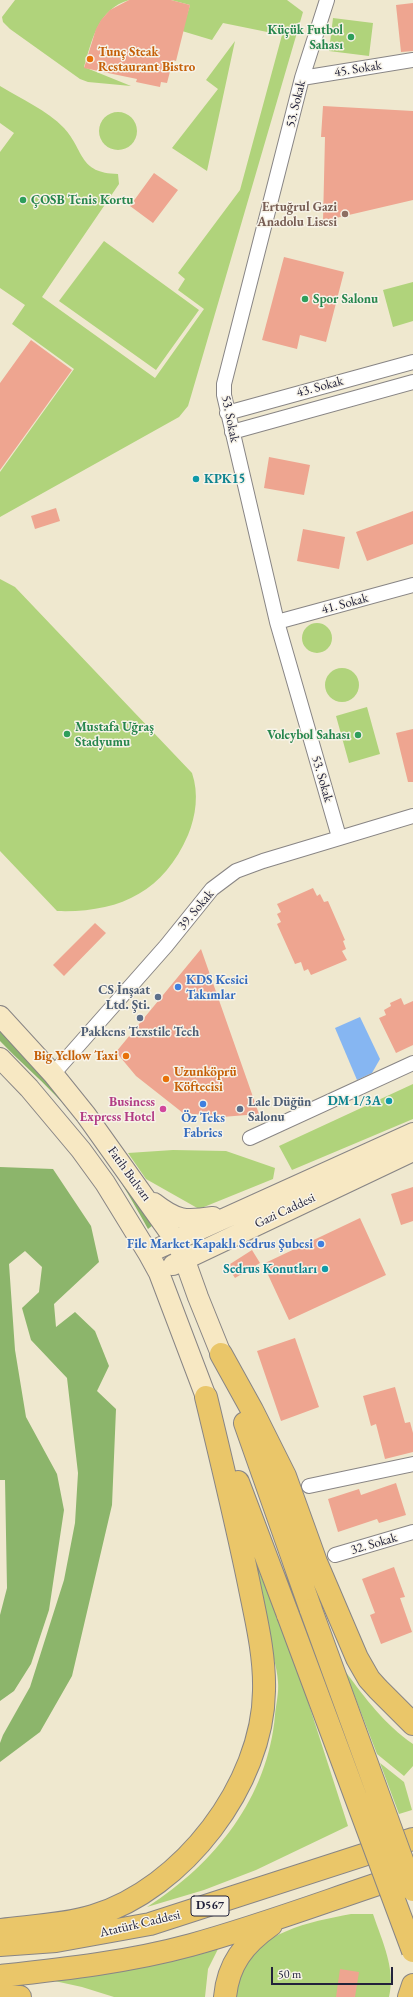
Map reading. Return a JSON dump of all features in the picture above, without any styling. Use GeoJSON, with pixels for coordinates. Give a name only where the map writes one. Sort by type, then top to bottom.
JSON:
{"type":"FeatureCollection","features":[{"type":"Feature","properties":{"kind":"highway"},"geometry":{"type":"LineString","coordinates":[[221,1354],[311,1610],[413,1890]]}},
{"type":"Feature","properties":{"kind":"highway"},"geometry":{"type":"LineString","coordinates":[[221,1354],[252,1410],[285,1476],[316,1562],[357,1658],[373,1684],[413,1724]]}},
{"type":"Feature","properties":{"kind":"highway"},"geometry":{"type":"LineString","coordinates":[[206,1397],[413,1951]]}},
{"type":"Feature","properties":{"kind":"highway"},"geometry":{"type":"LineString","coordinates":[[0,1930],[77,1920],[94,1916],[145,1891],[170,1872],[201,1841],[220,1818],[246,1772],[255,1750],[262,1719],[264,1689],[259,1634],[239,1538],[206,1397]]}},
{"type":"Feature","properties":{"kind":"highway","name":"Atatürk Caddesi"},"geometry":{"type":"LineString","coordinates":[[0,1945],[56,1941],[150,1924],[413,1839]]}},
{"type":"Feature","properties":{"kind":"highway","name":"D567"},"geometry":{"type":"LineString","coordinates":[[0,1976],[105,1963],[190,1945],[252,1927],[413,1872]]}},
{"type":"Feature","properties":{"kind":"highway"},"geometry":{"type":"LineString","coordinates":[[225,1997],[228,1974],[239,1955],[261,1932],[284,1915]]}},
{"type":"Feature","properties":{"kind":"highway"},"geometry":{"type":"LineString","coordinates":[[409,1997],[413,1985]]}},
{"type":"Feature","properties":{"kind":"highway"},"geometry":{"type":"LineString","coordinates":[[0,1996],[20,1997]]}},
{"type":"Feature","properties":{"kind":"main road","name":"Fatih Bulvarı"},"geometry":{"type":"LineString","coordinates":[[0,1016],[53,1074],[144,1195],[175,1240],[184,1258],[221,1354]]}},
{"type":"Feature","properties":{"kind":"main road","name":"Fatih Bulvarı"},"geometry":{"type":"LineString","coordinates":[[0,1058],[29,1088],[85,1156],[105,1183],[148,1253],[159,1273],[206,1397]]}},
{"type":"Feature","properties":{"kind":"main road"},"geometry":{"type":"LineString","coordinates":[[148,1253],[413,1133]]}},
{"type":"Feature","properties":{"kind":"main road","name":"Gazi Caddesi"},"geometry":{"type":"LineString","coordinates":[[159,1273],[184,1258],[413,1151]]}},
{"type":"Feature","properties":{"kind":"main road"},"geometry":{"type":"LineString","coordinates":[[144,1195],[168,1214],[189,1220],[237,1214]]}},
{"type":"Feature","properties":{"kind":"street","name":"53. Sokak"},"geometry":{"type":"LineString","coordinates":[[327,0],[302,78],[224,384],[224,395],[277,622],[339,837]]}},
{"type":"Feature","properties":{"kind":"street","name":"45. Sokak"},"geometry":{"type":"LineString","coordinates":[[302,78],[413,60]]}},
{"type":"Feature","properties":{"kind":"street","name":"43. Sokak"},"geometry":{"type":"LineString","coordinates":[[227,413],[413,362]]}},
{"type":"Feature","properties":{"kind":"street","name":"43. Sokak"},"geometry":{"type":"LineString","coordinates":[[232,432],[413,382]]}},
{"type":"Feature","properties":{"kind":"street","name":"41. Sokak"},"geometry":{"type":"LineString","coordinates":[[277,622],[413,585]]}},
{"type":"Feature","properties":{"kind":"street","name":"39. Sokak"},"geometry":{"type":"LineString","coordinates":[[53,1074],[166,946],[212,889],[241,868],[339,837],[413,816]]}},
{"type":"Feature","properties":{"kind":"street"},"geometry":{"type":"LineString","coordinates":[[250,1138],[413,1063]]}},
{"type":"Feature","properties":{"kind":"street"},"geometry":{"type":"LineString","coordinates":[[309,1486],[413,1464]]}},
{"type":"Feature","properties":{"kind":"street","name":"32. Sokak"},"geometry":{"type":"LineString","coordinates":[[335,1555],[413,1532]]}},
{"type":"Feature","properties":{"kind":"green space"},"geometry":{"type":"Polygon","coordinates":[[[15,0],[129,0],[118,4],[103,18],[90,46],[84,67],[131,86],[88,82],[80,79],[10,29],[3,22],[2,17],[15,0]]]}},
{"type":"Feature","properties":{"kind":"green space"},"geometry":{"type":"Polygon","coordinates":[[[171,0],[287,0],[303,12],[188,406],[179,417],[0,517],[0,472],[74,369],[12,324],[25,305],[0,288],[0,152],[14,133],[0,123],[0,86],[42,110],[64,128],[89,165],[96,170],[105,173],[118,174],[119,184],[42,297],[155,378],[204,309],[178,290],[185,279],[178,273],[240,190],[282,35],[223,23],[212,40],[182,31],[190,5],[171,0]]]}},
{"type":"Feature","properties":{"kind":"green space","name":"Küçük Futbol Sahası"},"geometry":{"type":"Polygon","coordinates":[[[333,18],[373,23],[369,56],[329,51],[333,18]]]}},
{"type":"Feature","properties":{"kind":"green space"},"geometry":{"type":"Polygon","coordinates":[[[235,41],[207,171],[172,148],[218,89],[206,80],[235,41]]]}},
{"type":"Feature","properties":{"kind":"green space"},"geometry":{"type":"Polygon","coordinates":[[[114,112],[122,112],[132,117],[136,124],[136,138],[132,145],[122,150],[114,150],[104,145],[102,142],[99,135],[99,127],[104,117],[107,115],[114,112]]]}},
{"type":"Feature","properties":{"kind":"green space"},"geometry":{"type":"Polygon","coordinates":[[[104,241],[199,310],[156,370],[59,301],[104,241]]]}},
{"type":"Feature","properties":{"kind":"green space"},"geometry":{"type":"Polygon","coordinates":[[[413,282],[413,321],[393,327],[383,290],[413,282]]]}},
{"type":"Feature","properties":{"kind":"green space","name":"Mustafa Uğraş Stadyumu"},"geometry":{"type":"Polygon","coordinates":[[[0,579],[15,587],[192,773],[196,796],[195,812],[188,835],[178,855],[166,872],[152,885],[136,896],[119,903],[79,911],[57,911],[0,851],[0,579]]]}},
{"type":"Feature","properties":{"kind":"green space"},"geometry":{"type":"Polygon","coordinates":[[[317,623],[327,628],[332,638],[327,648],[317,653],[307,648],[302,638],[307,628],[317,623]]]}},
{"type":"Feature","properties":{"kind":"green space"},"geometry":{"type":"Polygon","coordinates":[[[339,668],[345,668],[349,669],[356,675],[359,685],[358,692],[352,699],[345,702],[339,702],[335,701],[328,695],[325,688],[325,682],[326,678],[332,671],[339,668]]]}},
{"type":"Feature","properties":{"kind":"green space","name":"Voleybol Sahası"},"geometry":{"type":"Polygon","coordinates":[[[367,707],[380,754],[349,763],[336,716],[367,707]]]}},
{"type":"Feature","properties":{"kind":"green space"},"geometry":{"type":"Polygon","coordinates":[[[0,1028],[60,1093],[153,1225],[148,1229],[118,1177],[95,1143],[70,1111],[0,1041],[0,1028]]]}},
{"type":"Feature","properties":{"kind":"green space"},"geometry":{"type":"Polygon","coordinates":[[[413,1084],[413,1119],[292,1170],[279,1146],[413,1084]]]}},
{"type":"Feature","properties":{"kind":"green space"},"geometry":{"type":"Polygon","coordinates":[[[173,1150],[226,1151],[275,1168],[273,1179],[199,1209],[146,1179],[128,1153],[173,1150]]]}},
{"type":"Feature","properties":{"kind":"green space"},"geometry":{"type":"Polygon","coordinates":[[[0,1167],[53,1169],[91,1226],[99,1262],[54,1304],[56,1327],[75,1312],[95,1331],[109,1366],[97,1391],[116,1409],[112,1505],[72,1676],[40,1732],[0,1762],[0,1743],[30,1687],[64,1580],[75,1523],[78,1473],[67,1378],[31,1340],[22,1308],[39,1292],[42,1267],[25,1251],[9,1264],[15,1350],[26,1417],[57,1474],[64,1510],[49,1610],[31,1664],[14,1691],[0,1701],[0,1615],[7,1588],[5,1480],[0,1480],[0,1167]]]}},
{"type":"Feature","properties":{"kind":"green space"},"geometry":{"type":"Polygon","coordinates":[[[246,1537],[301,1680],[348,1826],[256,1870],[204,1890],[147,1907],[172,1890],[195,1870],[216,1849],[234,1826],[262,1774],[270,1745],[278,1694],[277,1676],[246,1537]]]}},
{"type":"Feature","properties":{"kind":"green space"},"geometry":{"type":"Polygon","coordinates":[[[345,1671],[384,1719],[413,1744],[413,1766],[404,1776],[377,1754],[345,1671]]]}},
{"type":"Feature","properties":{"kind":"green space"},"geometry":{"type":"Polygon","coordinates":[[[380,1763],[404,1782],[412,1810],[399,1814],[380,1763]]]}},
{"type":"Feature","properties":{"kind":"green space"},"geometry":{"type":"Polygon","coordinates":[[[351,1914],[373,1914],[387,1955],[391,1976],[389,1997],[230,1997],[236,1973],[246,1959],[272,1938],[302,1925],[351,1914]]]}},
{"type":"Feature","properties":{"kind":"green space"},"geometry":{"type":"Polygon","coordinates":[[[222,1941],[208,1969],[205,1997],[114,1997],[82,1987],[50,1980],[222,1941]]]}},
{"type":"Feature","properties":{"kind":"water"},"geometry":{"type":"Polygon","coordinates":[[[360,1017],[380,1059],[372,1073],[357,1080],[335,1028],[360,1017]]]}},
{"type":"Feature","properties":{"kind":"building"},"geometry":{"type":"Polygon","coordinates":[[[129,0],[171,0],[190,5],[176,61],[173,60],[167,83],[161,82],[160,87],[136,82],[137,79],[84,68],[96,29],[101,20],[110,10],[129,0]]]}},
{"type":"Feature","properties":{"kind":"building"},"geometry":{"type":"Polygon","coordinates":[[[413,3],[413,51],[401,52],[396,5],[413,3]]]}},
{"type":"Feature","properties":{"kind":"building"},"geometry":{"type":"Polygon","coordinates":[[[323,106],[413,111],[413,200],[323,221],[325,137],[321,137],[323,106]]]}},
{"type":"Feature","properties":{"kind":"building"},"geometry":{"type":"Polygon","coordinates":[[[154,173],[178,190],[153,223],[130,206],[154,173]]]}},
{"type":"Feature","properties":{"kind":"building","name":"Spor Salonu"},"geometry":{"type":"Polygon","coordinates":[[[284,257],[344,272],[326,342],[300,335],[297,349],[262,340],[284,257]]]}},
{"type":"Feature","properties":{"kind":"building"},"geometry":{"type":"Polygon","coordinates":[[[31,340],[72,370],[0,470],[0,383],[31,340]]]}},
{"type":"Feature","properties":{"kind":"building"},"geometry":{"type":"Polygon","coordinates":[[[269,457],[310,465],[304,495],[264,488],[269,457]]]}},
{"type":"Feature","properties":{"kind":"building"},"geometry":{"type":"Polygon","coordinates":[[[56,508],[60,521],[35,529],[31,516],[56,508]]]}},
{"type":"Feature","properties":{"kind":"building"},"geometry":{"type":"Polygon","coordinates":[[[413,511],[413,544],[367,561],[356,532],[413,511]]]}},
{"type":"Feature","properties":{"kind":"building"},"geometry":{"type":"Polygon","coordinates":[[[303,529],[345,537],[339,569],[297,561],[303,529]]]}},
{"type":"Feature","properties":{"kind":"building"},"geometry":{"type":"Polygon","coordinates":[[[413,729],[413,782],[408,782],[396,733],[413,729]]]}},
{"type":"Feature","properties":{"kind":"building"},"geometry":{"type":"Polygon","coordinates":[[[313,888],[317,896],[320,894],[324,902],[328,901],[345,940],[343,941],[346,949],[342,951],[347,960],[311,975],[308,969],[304,971],[301,962],[295,964],[277,924],[281,922],[277,914],[281,912],[277,904],[313,888]]]}},
{"type":"Feature","properties":{"kind":"building"},"geometry":{"type":"Polygon","coordinates":[[[95,923],[106,933],[64,976],[53,965],[95,923]]]}},
{"type":"Feature","properties":{"kind":"building"},"geometry":{"type":"Polygon","coordinates":[[[201,949],[259,1114],[222,1117],[183,1113],[136,1076],[116,1052],[201,949]]]}},
{"type":"Feature","properties":{"kind":"building"},"geometry":{"type":"Polygon","coordinates":[[[401,998],[404,1005],[413,1001],[413,1045],[396,1053],[379,1018],[386,1015],[384,1010],[391,1006],[390,1003],[401,998]]]}},
{"type":"Feature","properties":{"kind":"building"},"geometry":{"type":"Polygon","coordinates":[[[413,1187],[413,1221],[401,1225],[391,1194],[413,1187]]]}},
{"type":"Feature","properties":{"kind":"building","name":"Sedrus Konutları"},"geometry":{"type":"Polygon","coordinates":[[[360,1218],[386,1275],[289,1320],[263,1264],[360,1218]]]}},
{"type":"Feature","properties":{"kind":"building"},"geometry":{"type":"Polygon","coordinates":[[[252,1250],[260,1263],[235,1278],[227,1266],[252,1250]]]}},
{"type":"Feature","properties":{"kind":"building"},"geometry":{"type":"Polygon","coordinates":[[[295,1338],[319,1407],[281,1421],[257,1351],[295,1338]]]}},
{"type":"Feature","properties":{"kind":"building"},"geometry":{"type":"Polygon","coordinates":[[[395,1387],[405,1423],[410,1422],[413,1433],[413,1452],[385,1459],[376,1424],[371,1426],[363,1396],[395,1387]]]}},
{"type":"Feature","properties":{"kind":"building"},"geometry":{"type":"Polygon","coordinates":[[[396,1483],[406,1515],[379,1523],[377,1519],[338,1532],[328,1499],[359,1489],[361,1495],[396,1483]]]}},
{"type":"Feature","properties":{"kind":"building"},"geometry":{"type":"Polygon","coordinates":[[[394,1567],[405,1597],[400,1598],[412,1632],[381,1644],[370,1615],[375,1613],[362,1579],[394,1567]]]}},
{"type":"Feature","properties":{"kind":"building"},"geometry":{"type":"Polygon","coordinates":[[[340,1969],[359,1972],[355,1997],[336,1997],[340,1969]]]}},
{"type":"Feature","properties":{"kind":"place","name":"Küçük Futbol Sahası"},"geometry":{"type":"Point","coordinates":[351,37]}},
{"type":"Feature","properties":{"kind":"place","name":"Tunç Steak Restaurant Bistro"},"geometry":{"type":"Point","coordinates":[90,59]}},
{"type":"Feature","properties":{"kind":"place","name":"ÇOSB Tenis Kortu"},"geometry":{"type":"Point","coordinates":[23,200]}},
{"type":"Feature","properties":{"kind":"place","name":"Ertuğrul Gazi Anadolu Lisesi"},"geometry":{"type":"Point","coordinates":[345,214]}},
{"type":"Feature","properties":{"kind":"place","name":"Spor Salonu"},"geometry":{"type":"Point","coordinates":[305,299]}},
{"type":"Feature","properties":{"kind":"place","name":"KPK15"},"geometry":{"type":"Point","coordinates":[196,479]}},
{"type":"Feature","properties":{"kind":"place","name":"Mustafa Uğraş Stadyumu"},"geometry":{"type":"Point","coordinates":[67,734]}},
{"type":"Feature","properties":{"kind":"place","name":"Voleybol Sahası"},"geometry":{"type":"Point","coordinates":[358,735]}},
{"type":"Feature","properties":{"kind":"place","name":"KDS Kesici Takımlar"},"geometry":{"type":"Point","coordinates":[178,987]}},
{"type":"Feature","properties":{"kind":"place","name":"CS İnşaat Ltd. Şti."},"geometry":{"type":"Point","coordinates":[158,997]}},
{"type":"Feature","properties":{"kind":"place","name":"Pakkens Texstile Tech"},"geometry":{"type":"Point","coordinates":[140,1018]}},
{"type":"Feature","properties":{"kind":"place","name":"Big Yellow Taxi"},"geometry":{"type":"Point","coordinates":[126,1056]}},
{"type":"Feature","properties":{"kind":"place","name":"Uzunköprü Köftecisi"},"geometry":{"type":"Point","coordinates":[166,1079]}},
{"type":"Feature","properties":{"kind":"place","name":"DM 1/3A"},"geometry":{"type":"Point","coordinates":[389,1101]}},
{"type":"Feature","properties":{"kind":"place","name":"Öz Teks Fabrics"},"geometry":{"type":"Point","coordinates":[203,1104]}},
{"type":"Feature","properties":{"kind":"place","name":"Business Express Hotel"},"geometry":{"type":"Point","coordinates":[163,1109]}},
{"type":"Feature","properties":{"kind":"place","name":"Lale Düğün Salonu"},"geometry":{"type":"Point","coordinates":[240,1109]}},
{"type":"Feature","properties":{"kind":"place","name":"File Market Kapaklı Sedrus Şubesi"},"geometry":{"type":"Point","coordinates":[321,1244]}},
{"type":"Feature","properties":{"kind":"place","name":"Sedrus Konutları"},"geometry":{"type":"Point","coordinates":[325,1269]}}]}
